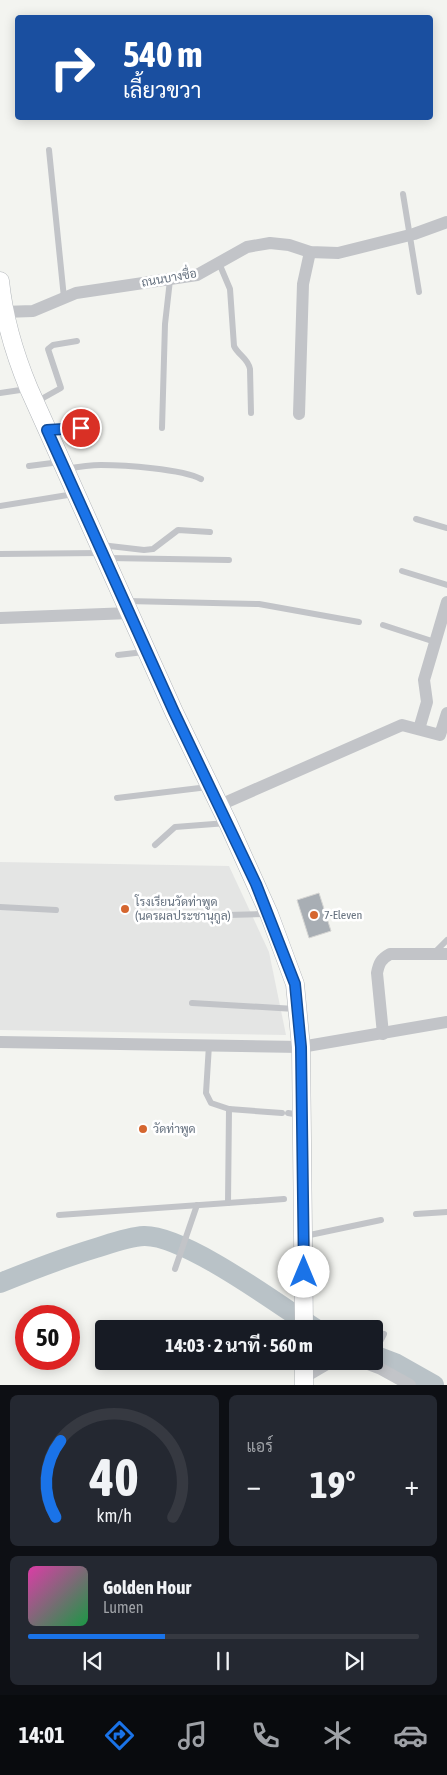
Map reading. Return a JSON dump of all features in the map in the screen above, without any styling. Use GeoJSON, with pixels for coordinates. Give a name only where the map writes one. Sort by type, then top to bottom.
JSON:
{"type":"FeatureCollection","features":[{"type":"Feature","properties":{"kind":"main road"},"geometry":{"type":"LineString","coordinates":[[0,281],[2,306],[12,347],[32,396],[104,552],[127,607],[212,786],[269,914],[295,984],[301,1047],[290,1114],[304,1236],[304,1320]]}},
{"type":"Feature","properties":{"kind":"street","name":"ถนนบางซื่อ"},"geometry":{"type":"LineString","coordinates":[[2,306],[33,311],[87,291],[197,275],[247,247],[270,244],[289,245],[310,252],[338,253],[410,238],[447,222]]}},
{"type":"Feature","properties":{"kind":"street"},"geometry":{"type":"LineString","coordinates":[[299,414],[303,284],[310,252]]}},
{"type":"Feature","properties":{"kind":"street"},"geometry":{"type":"LineString","coordinates":[[419,730],[427,702],[424,680],[447,602]]}},
{"type":"Feature","properties":{"kind":"street"},"geometry":{"type":"LineString","coordinates":[[0,618],[127,607]]}},
{"type":"Feature","properties":{"kind":"street"},"geometry":{"type":"LineString","coordinates":[[220,805],[402,725],[440,736],[447,713]]}},
{"type":"Feature","properties":{"kind":"street"},"geometry":{"type":"LineString","coordinates":[[383,1034],[377,973],[379,962],[390,954],[447,954]]}},
{"type":"Feature","properties":{"kind":"street"},"geometry":{"type":"LineString","coordinates":[[0,1042],[301,1047],[447,1022]]}},
{"type":"Feature","properties":{"kind":"street"},"geometry":{"type":"LineString","coordinates":[[383,1369],[410,1385]]}},
{"type":"Feature","properties":{"kind":"lane"},"geometry":{"type":"LineString","coordinates":[[49,150],[64,298]]}},
{"type":"Feature","properties":{"kind":"lane"},"geometry":{"type":"LineString","coordinates":[[403,194],[412,259],[419,292]]}},
{"type":"Feature","properties":{"kind":"lane"},"geometry":{"type":"LineString","coordinates":[[219,263],[230,289],[234,346],[236,352],[249,362],[251,413]]}},
{"type":"Feature","properties":{"kind":"lane"},"geometry":{"type":"LineString","coordinates":[[162,428],[165,324],[170,280]]}},
{"type":"Feature","properties":{"kind":"lane"},"geometry":{"type":"LineString","coordinates":[[0,393],[32,396],[61,388],[48,349],[53,345],[77,342]]}},
{"type":"Feature","properties":{"kind":"lane"},"geometry":{"type":"LineString","coordinates":[[47,430],[98,428]]}},
{"type":"Feature","properties":{"kind":"lane"},"geometry":{"type":"LineString","coordinates":[[29,466],[115,466],[189,474],[201,479]]}},
{"type":"Feature","properties":{"kind":"lane"},"geometry":{"type":"LineString","coordinates":[[0,506],[76,494]]}},
{"type":"Feature","properties":{"kind":"lane"},"geometry":{"type":"LineString","coordinates":[[416,519],[447,528]]}},
{"type":"Feature","properties":{"kind":"lane"},"geometry":{"type":"LineString","coordinates":[[0,554],[144,550],[153,549],[178,530],[210,532]]}},
{"type":"Feature","properties":{"kind":"lane"},"geometry":{"type":"LineString","coordinates":[[104,552],[230,560]]}},
{"type":"Feature","properties":{"kind":"lane"},"geometry":{"type":"LineString","coordinates":[[402,571],[447,585]]}},
{"type":"Feature","properties":{"kind":"lane"},"geometry":{"type":"LineString","coordinates":[[127,607],[259,604],[359,622]]}},
{"type":"Feature","properties":{"kind":"lane"},"geometry":{"type":"LineString","coordinates":[[383,626],[435,642]]}},
{"type":"Feature","properties":{"kind":"lane"},"geometry":{"type":"LineString","coordinates":[[118,654],[148,652]]}},
{"type":"Feature","properties":{"kind":"lane"},"geometry":{"type":"LineString","coordinates":[[117,798],[212,786]]}},
{"type":"Feature","properties":{"kind":"lane"},"geometry":{"type":"LineString","coordinates":[[155,845],[175,827],[228,823]]}},
{"type":"Feature","properties":{"kind":"lane"},"geometry":{"type":"LineString","coordinates":[[0,907],[56,910]]}},
{"type":"Feature","properties":{"kind":"lane"},"geometry":{"type":"LineString","coordinates":[[153,917],[269,914]]}},
{"type":"Feature","properties":{"kind":"lane"},"geometry":{"type":"LineString","coordinates":[[433,954],[447,940]]}},
{"type":"Feature","properties":{"kind":"lane"},"geometry":{"type":"LineString","coordinates":[[192,1003],[298,1009]]}},
{"type":"Feature","properties":{"kind":"lane"},"geometry":{"type":"LineString","coordinates":[[209,1045],[206,1094],[211,1103],[229,1109],[290,1114]]}},
{"type":"Feature","properties":{"kind":"lane"},"geometry":{"type":"LineString","coordinates":[[228,1203],[229,1109]]}},
{"type":"Feature","properties":{"kind":"lane"},"geometry":{"type":"LineString","coordinates":[[59,1215],[284,1199]]}},
{"type":"Feature","properties":{"kind":"lane"},"geometry":{"type":"LineString","coordinates":[[174,1269],[197,1205]]}},
{"type":"Feature","properties":{"kind":"lane"},"geometry":{"type":"LineString","coordinates":[[416,1214],[447,1212]]}},
{"type":"Feature","properties":{"kind":"lane"},"geometry":{"type":"LineString","coordinates":[[304,1236],[381,1220]]}},
{"type":"Feature","properties":{"kind":"shaded area","name":"โรงเรียนวัดท่าพูด (นครผลประชานุกูล)"},"geometry":{"type":"Polygon","coordinates":[[[0,862],[229,866],[269,952],[286,1035],[0,1030],[0,862]]]}},
{"type":"Feature","properties":{"kind":"building","name":"7-Eleven"},"geometry":{"type":"Polygon","coordinates":[[[319,893],[331,931],[309,938],[297,900],[319,893]]]}},
{"type":"Feature","properties":{"kind":"waterway"},"geometry":{"type":"LineString","coordinates":[[0,1283],[84,1252],[126,1239],[144,1236],[162,1239],[207,1259],[232,1273],[302,1320]]}},
{"type":"Feature","properties":{"kind":"waterway"},"geometry":{"type":"LineString","coordinates":[[383,1358],[434,1385]]}},
{"type":"Feature","properties":{"kind":"place","name":"โรงเรียนวัดท่าพูด (นครผลประชานุกูล)"},"geometry":{"type":"Point","coordinates":[125,909]}},
{"type":"Feature","properties":{"kind":"place","name":"7-Eleven"},"geometry":{"type":"Point","coordinates":[314,915]}},
{"type":"Feature","properties":{"kind":"place","name":"วัดท่าพูด"},"geometry":{"type":"Point","coordinates":[143,1129]}},
{"type":"Feature","properties":{"kind":"route"},"geometry":{"type":"LineString","coordinates":[[81,428],[47,430],[174,712],[216,796],[256,884],[295,984],[301,1047],[304,1272]]}}]}
